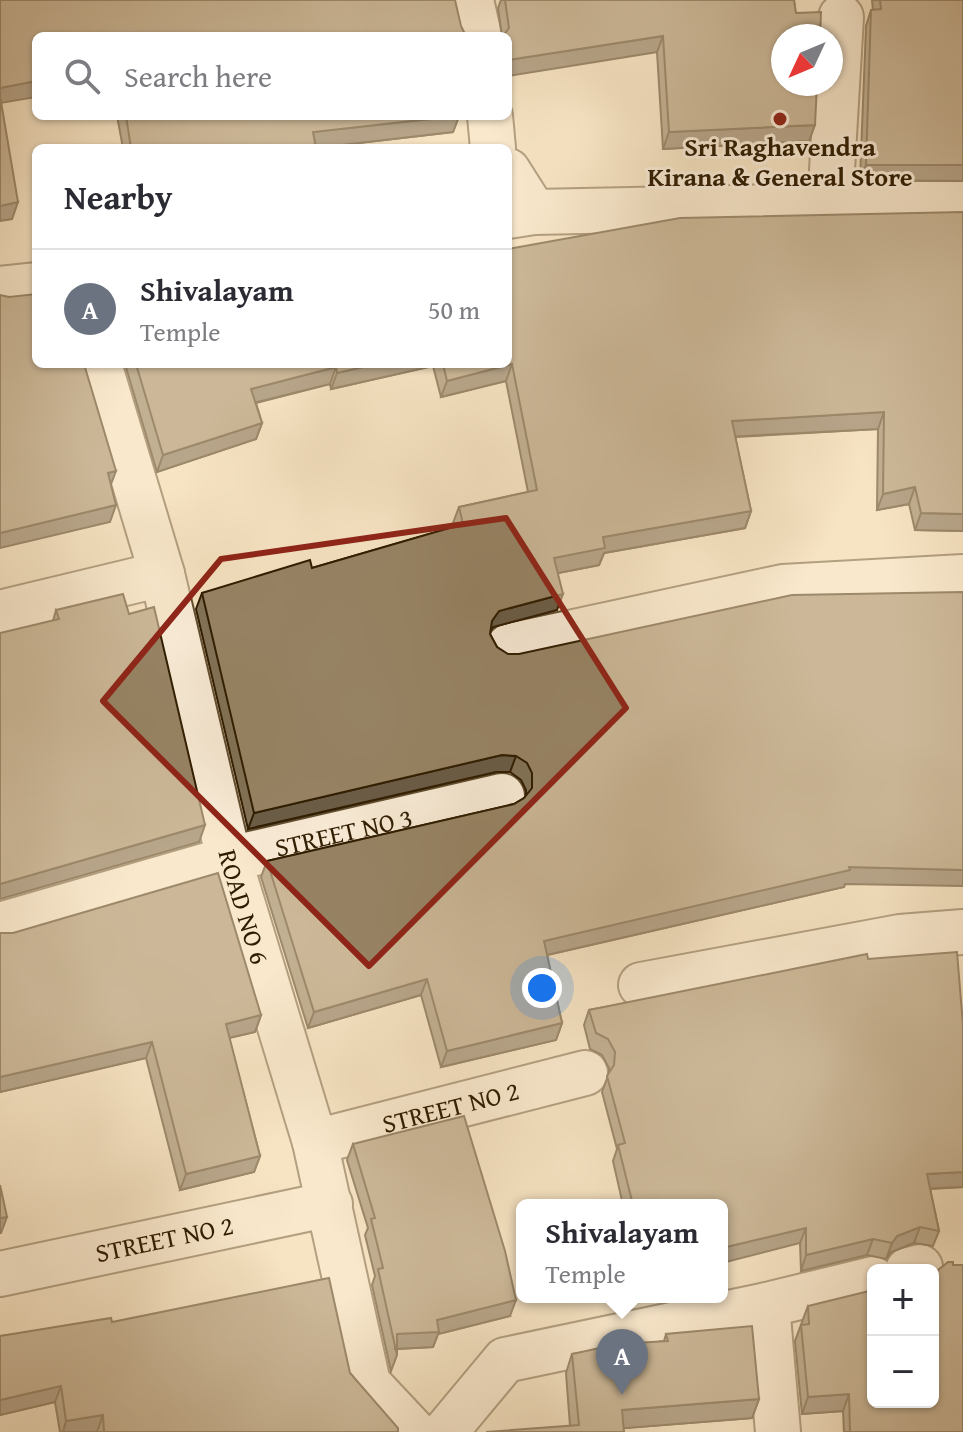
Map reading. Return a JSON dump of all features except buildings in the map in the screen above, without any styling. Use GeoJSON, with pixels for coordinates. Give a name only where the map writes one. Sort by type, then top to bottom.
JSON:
{"type":"FeatureCollection","features":[{"type":"Feature","properties":{"kind":"street"},"geometry":{"type":"LineString","coordinates":[[471,0],[478,32]]}},
{"type":"Feature","properties":{"kind":"street"},"geometry":{"type":"LineString","coordinates":[[830,204],[841,17]]}},
{"type":"Feature","properties":{"kind":"street"},"geometry":{"type":"LineString","coordinates":[[490,120],[493,144]]}},
{"type":"Feature","properties":{"kind":"street"},"geometry":{"type":"LineString","coordinates":[[512,184],[521,214],[963,203]]}},
{"type":"Feature","properties":{"kind":"street"},"geometry":{"type":"LineString","coordinates":[[0,289],[32,285]]}},
{"type":"Feature","properties":{"kind":"street","name":"ROAD NO 6"},"geometry":{"type":"LineString","coordinates":[[100,368],[162,574],[229,859],[315,1142],[368,1383],[414,1432]]}},
{"type":"Feature","properties":{"kind":"street"},"geometry":{"type":"LineString","coordinates":[[0,613],[162,574]]}},
{"type":"Feature","properties":{"kind":"street"},"geometry":{"type":"LineString","coordinates":[[509,646],[783,587],[963,577]]}},
{"type":"Feature","properties":{"kind":"street","name":"STREET NO 3"},"geometry":{"type":"LineString","coordinates":[[0,925],[229,859],[502,796]]}},
{"type":"Feature","properties":{"kind":"street"},"geometry":{"type":"LineString","coordinates":[[641,985],[900,937],[963,932]]}},
{"type":"Feature","properties":{"kind":"street","name":"STREET NO 2"},"geometry":{"type":"LineString","coordinates":[[315,1142],[585,1073]]}},
{"type":"Feature","properties":{"kind":"street","name":"STREET NO 2"},"geometry":{"type":"LineString","coordinates":[[0,1274],[330,1204]]}},
{"type":"Feature","properties":{"kind":"street"},"geometry":{"type":"LineString","coordinates":[[445,1432],[505,1360],[767,1305],[867,1280]]}},
{"type":"Feature","properties":{"kind":"street"},"geometry":{"type":"LineString","coordinates":[[767,1305],[778,1432]]}},
{"type":"Feature","properties":{"kind":"highlighted area"},"geometry":{"type":"Polygon","coordinates":[[[506,518],[626,708],[369,966],[103,701],[221,559],[506,518]]]}},
{"type":"Feature","properties":{"kind":"place","name":"Sri Raghavendra Kirana & General Store"},"geometry":{"type":"Point","coordinates":[780,119]}},
{"type":"Feature","properties":{"kind":"place","name":"Shivalayam"},"geometry":{"type":"Point","coordinates":[622,1395]}}]}
